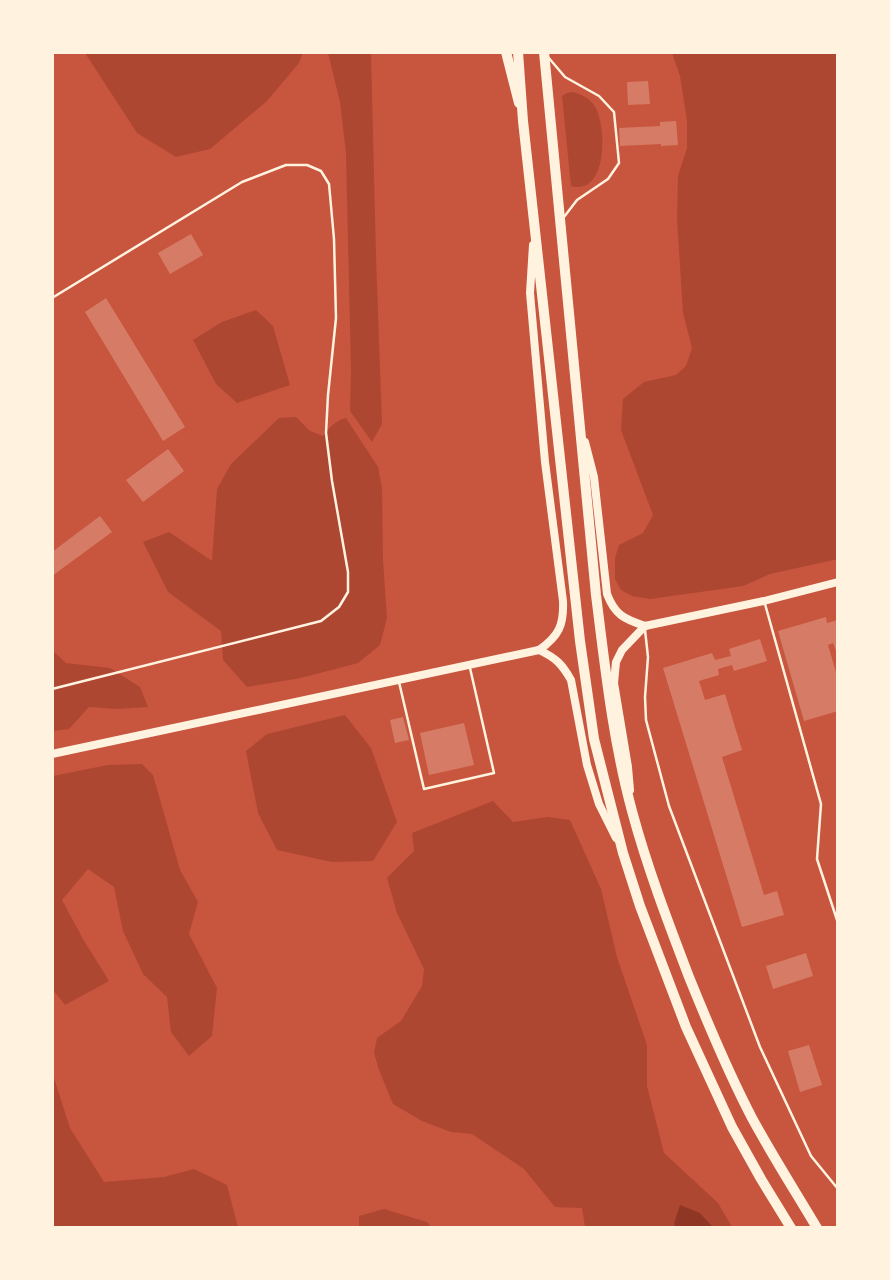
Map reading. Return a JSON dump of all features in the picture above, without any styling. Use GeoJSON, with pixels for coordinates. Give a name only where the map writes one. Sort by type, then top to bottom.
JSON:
{"type":"FeatureCollection","features":[{"type":"Feature","properties":{"kind":"main road"},"geometry":{"type":"LineString","coordinates":[[506,52],[523,121]]}},
{"type":"Feature","properties":{"kind":"main road"},"geometry":{"type":"LineString","coordinates":[[518,52],[523,121],[586,688],[594,739],[623,853],[686,1027],[710,1082],[744,1148],[791,1227]]}},
{"type":"Feature","properties":{"kind":"main road"},"geometry":{"type":"LineString","coordinates":[[544,52],[597,609],[631,808],[680,954],[733,1081],[753,1120],[817,1227]]}},
{"type":"Feature","properties":{"kind":"street"},"geometry":{"type":"LineString","coordinates":[[52,754],[539,650],[551,642],[564,615],[564,601],[545,462],[530,293],[535,228]]}},
{"type":"Feature","properties":{"kind":"street"},"geometry":{"type":"LineString","coordinates":[[579,421],[594,477],[607,594],[619,615],[645,626],[838,582]]}},
{"type":"Feature","properties":{"kind":"street"},"geometry":{"type":"LineString","coordinates":[[631,808],[628,767],[614,683],[616,663],[622,650],[645,626]]}},
{"type":"Feature","properties":{"kind":"street"},"geometry":{"type":"LineString","coordinates":[[539,650],[556,658],[571,680],[587,765],[599,804],[623,853]]}},
{"type":"Feature","properties":{"kind":"lane"},"geometry":{"type":"LineString","coordinates":[[544,52],[565,77],[599,96],[614,112],[620,163],[608,179],[578,200],[560,223]]}},
{"type":"Feature","properties":{"kind":"lane"},"geometry":{"type":"LineString","coordinates":[[52,298],[242,182],[286,165],[307,165],[321,171],[329,184],[334,239],[336,318],[326,433],[348,572],[348,592],[339,607],[321,621],[52,689]]}},
{"type":"Feature","properties":{"kind":"lane"},"geometry":{"type":"LineString","coordinates":[[764,601],[821,804],[817,859],[838,923]]}},
{"type":"Feature","properties":{"kind":"lane"},"geometry":{"type":"LineString","coordinates":[[645,626],[648,657],[646,720],[669,806],[760,1047],[811,1156],[838,1189]]}},
{"type":"Feature","properties":{"kind":"lane"},"geometry":{"type":"LineString","coordinates":[[398,680],[424,789],[494,773],[469,665]]}},
{"type":"Feature","properties":{"kind":"shaded area"},"geometry":{"type":"Polygon","coordinates":[[[85,53],[303,53],[299,63],[267,101],[210,149],[176,157],[137,133],[85,53]]]}},
{"type":"Feature","properties":{"kind":"shaded area"},"geometry":{"type":"Polygon","coordinates":[[[328,53],[371,53],[382,424],[372,442],[350,411],[346,153],[340,102],[328,53]]]}},
{"type":"Feature","properties":{"kind":"shaded area"},"geometry":{"type":"Polygon","coordinates":[[[672,53],[837,53],[838,559],[770,574],[743,586],[650,599],[632,596],[621,590],[615,579],[615,558],[619,545],[643,533],[653,515],[621,430],[623,399],[644,382],[676,375],[686,366],[692,348],[683,313],[677,219],[678,176],[687,148],[687,121],[680,76],[672,53]]]}},
{"type":"Feature","properties":{"kind":"shaded area"},"geometry":{"type":"Polygon","coordinates":[[[572,92],[585,97],[593,104],[602,129],[598,170],[592,181],[583,186],[571,186],[562,96],[572,92]]]}},
{"type":"Feature","properties":{"kind":"shaded area"},"geometry":{"type":"Polygon","coordinates":[[[256,310],[273,326],[290,385],[237,403],[216,384],[193,340],[222,322],[256,310]]]}},
{"type":"Feature","properties":{"kind":"shaded area"},"geometry":{"type":"Polygon","coordinates":[[[296,417],[310,431],[323,436],[336,422],[346,418],[378,467],[382,488],[387,618],[380,645],[358,663],[301,678],[247,687],[223,660],[221,631],[168,592],[143,542],[169,532],[212,561],[217,489],[231,464],[279,418],[296,417]]]}},
{"type":"Feature","properties":{"kind":"shaded area"},"geometry":{"type":"Polygon","coordinates":[[[53,651],[66,663],[110,668],[140,687],[148,707],[89,707],[69,729],[53,731],[53,651]]]}},
{"type":"Feature","properties":{"kind":"shaded area"},"geometry":{"type":"Polygon","coordinates":[[[345,715],[371,748],[397,822],[373,861],[332,862],[277,850],[258,813],[246,751],[267,734],[345,715]]]}},
{"type":"Feature","properties":{"kind":"shaded area"},"geometry":{"type":"Polygon","coordinates":[[[142,764],[153,775],[180,870],[198,902],[189,934],[217,988],[212,1036],[189,1056],[171,1032],[167,997],[143,974],[123,931],[114,887],[88,869],[62,900],[109,981],[65,1005],[53,990],[53,776],[108,765],[142,764]]]}},
{"type":"Feature","properties":{"kind":"shaded area"},"geometry":{"type":"Polygon","coordinates":[[[493,801],[513,822],[548,817],[570,820],[601,889],[617,957],[647,1045],[647,1086],[664,1153],[718,1203],[732,1227],[713,1227],[700,1213],[674,1224],[675,1227],[585,1227],[582,1208],[555,1207],[524,1169],[472,1134],[451,1132],[422,1121],[393,1104],[374,1053],[377,1038],[401,1021],[422,986],[424,969],[397,913],[387,878],[414,851],[412,833],[493,801]]]}},
{"type":"Feature","properties":{"kind":"shaded area"},"geometry":{"type":"Polygon","coordinates":[[[53,1078],[70,1128],[104,1182],[164,1177],[194,1169],[227,1185],[238,1227],[53,1227],[53,1078]]]}},
{"type":"Feature","properties":{"kind":"shaded area"},"geometry":{"type":"Polygon","coordinates":[[[680,1205],[700,1213],[713,1227],[675,1227],[680,1205]]]}},
{"type":"Feature","properties":{"kind":"shaded area"},"geometry":{"type":"Polygon","coordinates":[[[384,1209],[427,1222],[431,1227],[359,1227],[359,1216],[384,1209]]]}},
{"type":"Feature","properties":{"kind":"building"},"geometry":{"type":"Polygon","coordinates":[[[648,81],[650,104],[628,105],[627,82],[648,81]]]}},
{"type":"Feature","properties":{"kind":"building"},"geometry":{"type":"Polygon","coordinates":[[[676,121],[678,145],[620,146],[619,128],[660,126],[660,122],[676,121]]]}},
{"type":"Feature","properties":{"kind":"building"},"geometry":{"type":"Polygon","coordinates":[[[191,234],[203,255],[170,274],[158,253],[191,234]]]}},
{"type":"Feature","properties":{"kind":"building"},"geometry":{"type":"Polygon","coordinates":[[[106,298],[185,427],[163,441],[85,312],[106,298]]]}},
{"type":"Feature","properties":{"kind":"building"},"geometry":{"type":"Polygon","coordinates":[[[168,449],[184,471],[143,502],[126,480],[168,449]]]}},
{"type":"Feature","properties":{"kind":"building"},"geometry":{"type":"Polygon","coordinates":[[[100,516],[112,532],[52,576],[52,552],[100,516]]]}},
{"type":"Feature","properties":{"kind":"building"},"geometry":{"type":"Polygon","coordinates":[[[826,617],[827,623],[838,620],[838,656],[833,643],[828,645],[838,679],[838,711],[804,721],[778,631],[826,617]]]}},
{"type":"Feature","properties":{"kind":"building"},"geometry":{"type":"Polygon","coordinates":[[[760,639],[767,661],[734,671],[732,665],[718,669],[719,675],[699,681],[705,700],[725,694],[742,750],[722,757],[764,895],[777,891],[784,915],[742,927],[663,668],[712,653],[715,660],[731,656],[729,649],[760,639]]]}},
{"type":"Feature","properties":{"kind":"building"},"geometry":{"type":"Polygon","coordinates":[[[403,717],[409,740],[395,743],[390,720],[403,717]]]}},
{"type":"Feature","properties":{"kind":"building"},"geometry":{"type":"Polygon","coordinates":[[[464,723],[474,765],[429,775],[420,733],[464,723]]]}},
{"type":"Feature","properties":{"kind":"building"},"geometry":{"type":"Polygon","coordinates":[[[806,953],[813,976],[773,989],[766,966],[806,953]]]}},
{"type":"Feature","properties":{"kind":"building"},"geometry":{"type":"Polygon","coordinates":[[[809,1045],[822,1085],[800,1092],[788,1051],[809,1045]]]}}]}
